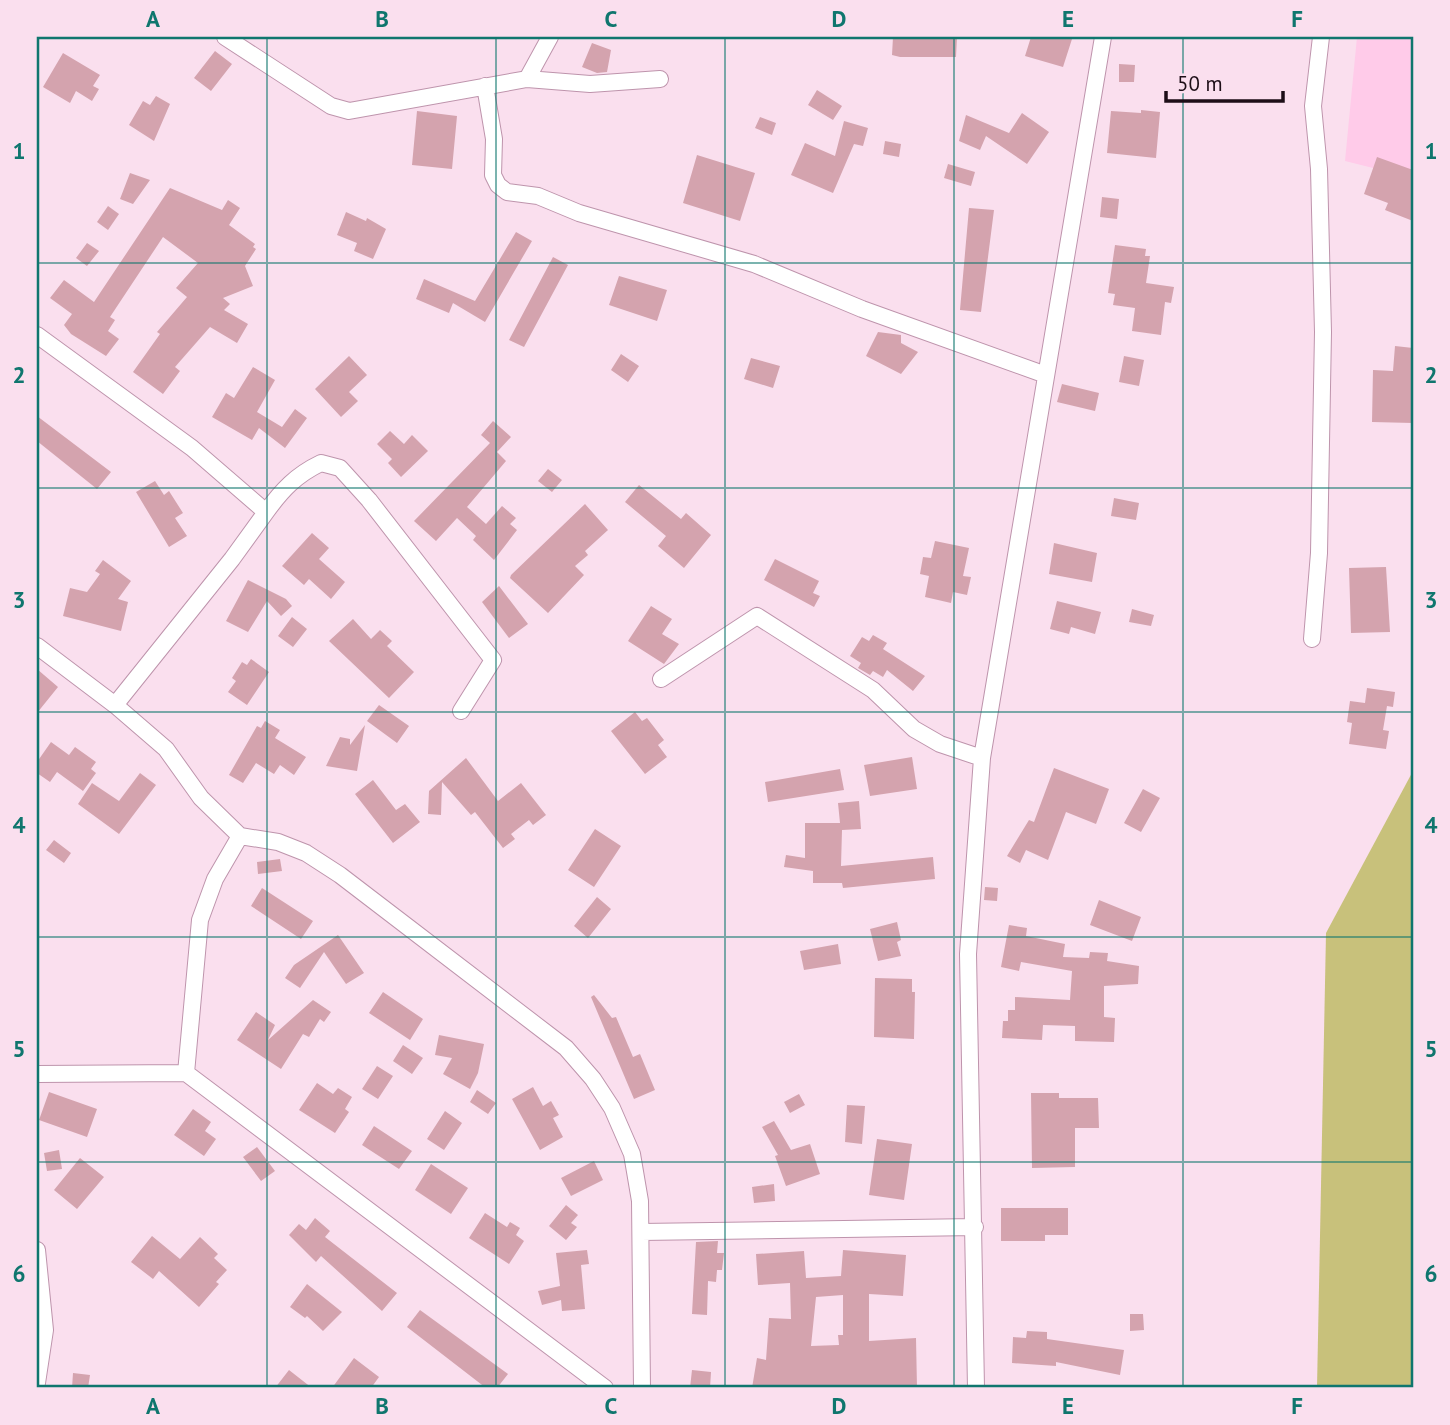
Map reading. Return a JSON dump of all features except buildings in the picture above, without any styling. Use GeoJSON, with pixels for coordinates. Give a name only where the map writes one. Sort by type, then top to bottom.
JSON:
{"type":"FeatureCollection","features":[{"type":"Feature","properties":{"kind":"street"},"geometry":{"type":"LineString","coordinates":[[225,37],[331,106],[349,111],[527,79],[590,84],[660,79]]}},
{"type":"Feature","properties":{"kind":"street"},"geometry":{"type":"LineString","coordinates":[[527,79],[550,37]]}},
{"type":"Feature","properties":{"kind":"street"},"geometry":{"type":"LineString","coordinates":[[976,1388],[968,954],[982,758],[1103,37]]}},
{"type":"Feature","properties":{"kind":"street"},"geometry":{"type":"LineString","coordinates":[[1312,639],[1319,553],[1323,332],[1319,169],[1313,106],[1321,37]]}},
{"type":"Feature","properties":{"kind":"street"},"geometry":{"type":"LineString","coordinates":[[485,86],[494,139],[493,175],[498,185],[507,192],[538,195],[579,213],[754,264],[862,309],[1046,375]]}},
{"type":"Feature","properties":{"kind":"street"},"geometry":{"type":"LineString","coordinates":[[37,334],[192,447],[266,512]]}},
{"type":"Feature","properties":{"kind":"street"},"geometry":{"type":"LineString","coordinates":[[115,705],[232,559],[284,487],[302,472],[321,463],[340,468],[369,500],[493,660],[461,711]]}},
{"type":"Feature","properties":{"kind":"street"},"geometry":{"type":"LineString","coordinates":[[661,679],[757,616],[873,690],[914,729],[940,744],[982,758]]}},
{"type":"Feature","properties":{"kind":"street"},"geometry":{"type":"LineString","coordinates":[[37,646],[115,705],[166,749],[201,798],[240,836],[278,842],[306,853],[340,875],[566,1048],[593,1079],[612,1108],[632,1154],[641,1232],[642,1388]]}},
{"type":"Feature","properties":{"kind":"street"},"geometry":{"type":"LineString","coordinates":[[186,1073],[200,920],[215,879],[240,836]]}},
{"type":"Feature","properties":{"kind":"street"},"geometry":{"type":"LineString","coordinates":[[37,1074],[186,1073],[605,1388]]}},
{"type":"Feature","properties":{"kind":"street"},"geometry":{"type":"LineString","coordinates":[[641,1232],[975,1227]]}},
{"type":"Feature","properties":{"kind":"street"},"geometry":{"type":"LineString","coordinates":[[37,1250],[45,1330],[37,1383]]}},
{"type":"Feature","properties":{"kind":"shaded area"},"geometry":{"type":"Polygon","coordinates":[[[1357,37],[1413,37],[1413,178],[1345,161],[1357,37]]]}},
{"type":"Feature","properties":{"kind":"shaded area"},"geometry":{"type":"Polygon","coordinates":[[[1413,771],[1413,1388],[1317,1388],[1326,933],[1413,771]]]}}]}
